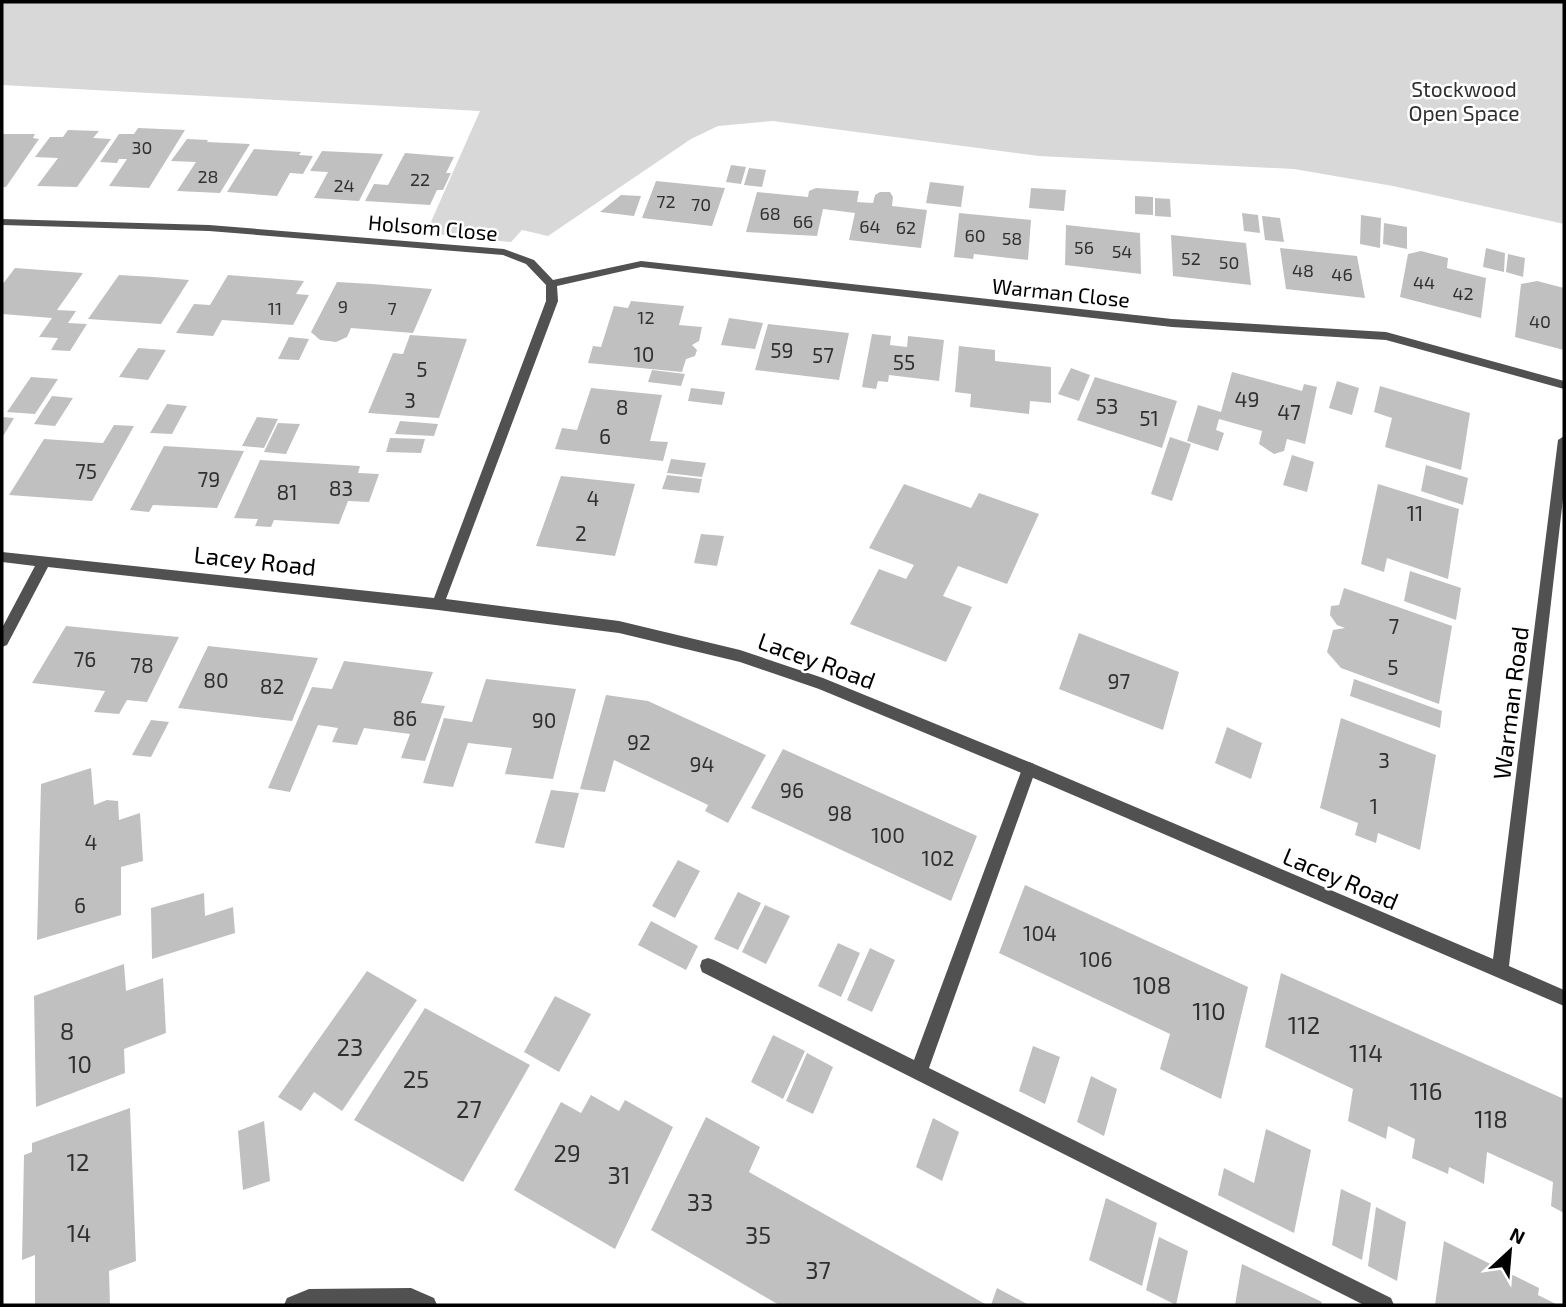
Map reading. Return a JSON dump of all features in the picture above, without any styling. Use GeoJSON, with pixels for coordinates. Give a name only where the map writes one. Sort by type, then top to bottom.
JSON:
{"type":"FeatureCollection","features":[{"type":"Feature","properties":{"kind":"street","name":"Holsom Close"},"geometry":{"type":"LineString","coordinates":[[2,222],[209,228],[504,252],[530,262],[551,284]]}},
{"type":"Feature","properties":{"kind":"street","name":"Warman Close"},"geometry":{"type":"LineString","coordinates":[[551,284],[641,264],[1172,323],[1385,336],[1564,385]]}},
{"type":"Feature","properties":{"kind":"street"},"geometry":{"type":"LineString","coordinates":[[438,604],[551,301],[551,284]]}},
{"type":"Feature","properties":{"kind":"street","name":"Warman Road"},"geometry":{"type":"LineString","coordinates":[[1500,971],[1564,440]]}},
{"type":"Feature","properties":{"kind":"street","name":"Lacey Road"},"geometry":{"type":"LineString","coordinates":[[2,557],[438,604],[619,627],[704,646],[822,684],[1029,769],[1564,998]]}},
{"type":"Feature","properties":{"kind":"street"},"geometry":{"type":"LineString","coordinates":[[2,640],[45,560]]}},
{"type":"Feature","properties":{"kind":"street"},"geometry":{"type":"LineString","coordinates":[[919,1071],[1029,769]]}},
{"type":"Feature","properties":{"kind":"street"},"geometry":{"type":"LineString","coordinates":[[708,966],[1384,1305]]}},
{"type":"Feature","properties":{"kind":"street"},"geometry":{"type":"LineString","coordinates":[[294,1305],[309,1299],[411,1298],[427,1305]]}},
{"type":"Feature","properties":{"kind":"green space","name":"Stockwood Open Space"},"geometry":{"type":"Polygon","coordinates":[[[2,2],[1564,2],[1564,224],[1393,186],[1294,169],[1039,156],[773,121],[718,126],[691,139],[548,236],[522,230],[511,242],[426,233],[480,111],[2,85],[2,2]]]}},
{"type":"Feature","properties":{"kind":"building"},"geometry":{"type":"Polygon","coordinates":[[[138,128],[185,130],[149,188],[109,186],[127,159],[119,159],[117,163],[100,162],[119,134],[134,134],[138,128]]]}},
{"type":"Feature","properties":{"kind":"building"},"geometry":{"type":"Polygon","coordinates":[[[68,130],[99,131],[93,138],[111,139],[77,187],[37,186],[58,158],[35,157],[50,137],[63,137],[68,130]]]}},
{"type":"Feature","properties":{"kind":"building"},"geometry":{"type":"Polygon","coordinates":[[[2,134],[35,134],[33,138],[39,139],[6,187],[2,187],[2,134]]]}},
{"type":"Feature","properties":{"kind":"building"},"geometry":{"type":"Polygon","coordinates":[[[187,139],[250,144],[220,193],[177,191],[196,162],[171,161],[187,139]]]}},
{"type":"Feature","properties":{"kind":"building"},"geometry":{"type":"Polygon","coordinates":[[[254,149],[301,152],[299,155],[313,156],[303,174],[290,173],[277,196],[227,192],[254,149]]]}},
{"type":"Feature","properties":{"kind":"building"},"geometry":{"type":"Polygon","coordinates":[[[322,151],[383,154],[359,201],[314,198],[328,172],[310,171],[322,151]]]}},
{"type":"Feature","properties":{"kind":"building"},"geometry":{"type":"Polygon","coordinates":[[[405,153],[454,157],[446,173],[451,173],[443,190],[437,190],[430,205],[365,201],[374,184],[388,185],[405,153]]]}},
{"type":"Feature","properties":{"kind":"building"},"geometry":{"type":"Polygon","coordinates":[[[731,165],[746,167],[741,184],[726,182],[731,165]]]}},
{"type":"Feature","properties":{"kind":"building"},"geometry":{"type":"Polygon","coordinates":[[[749,168],[766,170],[762,187],[744,185],[749,168]]]}},
{"type":"Feature","properties":{"kind":"building"},"geometry":{"type":"Polygon","coordinates":[[[656,181],[725,188],[712,226],[642,218],[656,181]]]}},
{"type":"Feature","properties":{"kind":"building"},"geometry":{"type":"Polygon","coordinates":[[[930,182],[964,186],[961,207],[926,203],[930,182]]]}},
{"type":"Feature","properties":{"kind":"building"},"geometry":{"type":"Polygon","coordinates":[[[816,188],[859,191],[857,202],[873,203],[875,195],[890,192],[893,197],[892,206],[927,210],[921,248],[849,240],[855,213],[823,209],[817,236],[746,232],[757,192],[808,197],[809,191],[816,188]]]}},
{"type":"Feature","properties":{"kind":"building"},"geometry":{"type":"Polygon","coordinates":[[[1031,188],[1066,190],[1064,211],[1029,208],[1031,188]]]}},
{"type":"Feature","properties":{"kind":"building"},"geometry":{"type":"Polygon","coordinates":[[[621,195],[641,196],[634,216],[600,212],[621,195]]]}},
{"type":"Feature","properties":{"kind":"building"},"geometry":{"type":"Polygon","coordinates":[[[1135,196],[1153,197],[1153,215],[1135,214],[1135,196]]]}},
{"type":"Feature","properties":{"kind":"building"},"geometry":{"type":"Polygon","coordinates":[[[1155,198],[1170,199],[1171,217],[1155,216],[1155,198]]]}},
{"type":"Feature","properties":{"kind":"building"},"geometry":{"type":"Polygon","coordinates":[[[959,213],[1031,220],[1028,260],[974,254],[973,259],[954,257],[959,213]]]}},
{"type":"Feature","properties":{"kind":"building"},"geometry":{"type":"Polygon","coordinates":[[[1242,213],[1258,215],[1260,233],[1244,231],[1242,213]]]}},
{"type":"Feature","properties":{"kind":"building"},"geometry":{"type":"Polygon","coordinates":[[[1361,215],[1381,218],[1380,248],[1360,244],[1361,215]]]}},
{"type":"Feature","properties":{"kind":"building"},"geometry":{"type":"Polygon","coordinates":[[[1262,216],[1280,218],[1284,242],[1265,240],[1262,216]]]}},
{"type":"Feature","properties":{"kind":"building"},"geometry":{"type":"Polygon","coordinates":[[[1384,223],[1407,227],[1407,249],[1383,244],[1384,223]]]}},
{"type":"Feature","properties":{"kind":"building"},"geometry":{"type":"Polygon","coordinates":[[[1066,225],[1140,233],[1141,274],[1065,265],[1066,225]]]}},
{"type":"Feature","properties":{"kind":"building"},"geometry":{"type":"Polygon","coordinates":[[[1171,235],[1246,243],[1251,285],[1173,276],[1171,235]]]}},
{"type":"Feature","properties":{"kind":"building"},"geometry":{"type":"Polygon","coordinates":[[[1280,248],[1357,256],[1365,298],[1286,289],[1280,248]]]}},
{"type":"Feature","properties":{"kind":"building"},"geometry":{"type":"Polygon","coordinates":[[[1486,248],[1505,253],[1504,272],[1483,267],[1486,248]]]}},
{"type":"Feature","properties":{"kind":"building"},"geometry":{"type":"Polygon","coordinates":[[[1421,251],[1448,258],[1447,268],[1486,278],[1481,318],[1400,297],[1408,254],[1421,251]]]}},
{"type":"Feature","properties":{"kind":"building"},"geometry":{"type":"Polygon","coordinates":[[[1508,254],[1525,258],[1523,277],[1506,272],[1508,254]]]}},
{"type":"Feature","properties":{"kind":"building"},"geometry":{"type":"Polygon","coordinates":[[[15,268],[83,273],[57,310],[76,311],[68,323],[87,324],[70,351],[51,350],[58,338],[39,337],[52,318],[2,314],[2,285],[15,268]]]}},
{"type":"Feature","properties":{"kind":"building"},"geometry":{"type":"Polygon","coordinates":[[[119,275],[189,280],[161,324],[88,319],[119,275]]]}},
{"type":"Feature","properties":{"kind":"building"},"geometry":{"type":"Polygon","coordinates":[[[228,275],[304,281],[296,294],[309,295],[293,325],[222,320],[213,336],[176,333],[194,304],[210,305],[228,275]]]}},
{"type":"Feature","properties":{"kind":"building"},"geometry":{"type":"Polygon","coordinates":[[[1537,281],[1564,288],[1564,350],[1515,337],[1521,284],[1537,281]]]}},
{"type":"Feature","properties":{"kind":"building"},"geometry":{"type":"Polygon","coordinates":[[[337,282],[432,289],[413,333],[351,328],[347,337],[336,342],[320,340],[311,332],[337,282]]]}},
{"type":"Feature","properties":{"kind":"building"},"geometry":{"type":"Polygon","coordinates":[[[631,301],[684,306],[679,325],[702,327],[699,341],[692,345],[697,350],[695,356],[686,359],[682,372],[588,363],[593,346],[601,347],[614,306],[628,308],[631,301]]]}},
{"type":"Feature","properties":{"kind":"building"},"geometry":{"type":"Polygon","coordinates":[[[729,318],[763,323],[755,349],[721,345],[729,318]]]}},
{"type":"Feature","properties":{"kind":"building"},"geometry":{"type":"Polygon","coordinates":[[[768,324],[849,333],[839,380],[755,370],[768,324]]]}},
{"type":"Feature","properties":{"kind":"building"},"geometry":{"type":"Polygon","coordinates":[[[872,334],[891,336],[890,345],[907,347],[908,336],[944,340],[939,381],[889,375],[888,382],[878,381],[876,389],[862,387],[872,334]]]}},
{"type":"Feature","properties":{"kind":"building"},"geometry":{"type":"Polygon","coordinates":[[[410,335],[467,339],[439,418],[368,413],[393,353],[403,354],[410,335]]]}},
{"type":"Feature","properties":{"kind":"building"},"geometry":{"type":"Polygon","coordinates":[[[289,337],[309,339],[299,360],[278,359],[289,337]]]}},
{"type":"Feature","properties":{"kind":"building"},"geometry":{"type":"Polygon","coordinates":[[[959,346],[995,350],[995,361],[1051,367],[1051,403],[1030,401],[1029,414],[970,407],[971,394],[955,392],[959,346]]]}},
{"type":"Feature","properties":{"kind":"building"},"geometry":{"type":"Polygon","coordinates":[[[138,348],[166,350],[148,380],[119,377],[138,348]]]}},
{"type":"Feature","properties":{"kind":"building"},"geometry":{"type":"Polygon","coordinates":[[[1071,368],[1090,375],[1079,401],[1058,394],[1071,368]]]}},
{"type":"Feature","properties":{"kind":"building"},"geometry":{"type":"Polygon","coordinates":[[[652,370],[685,374],[681,386],[648,382],[652,370]]]}},
{"type":"Feature","properties":{"kind":"building"},"geometry":{"type":"Polygon","coordinates":[[[1232,372],[1302,391],[1304,384],[1317,387],[1305,444],[1287,439],[1284,451],[1274,454],[1259,444],[1262,431],[1219,419],[1216,430],[1224,433],[1218,451],[1187,441],[1198,405],[1221,412],[1232,372]]]}},
{"type":"Feature","properties":{"kind":"building"},"geometry":{"type":"Polygon","coordinates":[[[31,377],[58,379],[35,414],[7,412],[31,377]]]}},
{"type":"Feature","properties":{"kind":"building"},"geometry":{"type":"Polygon","coordinates":[[[1095,377],[1177,401],[1162,448],[1077,420],[1095,377]]]}},
{"type":"Feature","properties":{"kind":"building"},"geometry":{"type":"Polygon","coordinates":[[[1337,381],[1359,388],[1352,415],[1329,408],[1337,381]]]}},
{"type":"Feature","properties":{"kind":"building"},"geometry":{"type":"Polygon","coordinates":[[[1380,386],[1470,413],[1461,470],[1385,447],[1392,418],[1374,412],[1380,386]]]}},
{"type":"Feature","properties":{"kind":"building"},"geometry":{"type":"Polygon","coordinates":[[[591,388],[662,395],[650,441],[668,442],[663,461],[555,449],[562,428],[577,430],[591,388]]]}},
{"type":"Feature","properties":{"kind":"building"},"geometry":{"type":"Polygon","coordinates":[[[691,388],[725,392],[722,405],[688,401],[691,388]]]}},
{"type":"Feature","properties":{"kind":"building"},"geometry":{"type":"Polygon","coordinates":[[[52,396],[73,398],[55,426],[34,424],[52,396]]]}},
{"type":"Feature","properties":{"kind":"building"},"geometry":{"type":"Polygon","coordinates":[[[167,404],[187,406],[172,434],[150,433],[167,404]]]}},
{"type":"Feature","properties":{"kind":"building"},"geometry":{"type":"Polygon","coordinates":[[[2,417],[14,418],[2,438],[2,417]]]}},
{"type":"Feature","properties":{"kind":"building"},"geometry":{"type":"Polygon","coordinates":[[[257,417],[278,419],[264,448],[242,446],[257,417]]]}},
{"type":"Feature","properties":{"kind":"building"},"geometry":{"type":"Polygon","coordinates":[[[400,421],[438,424],[434,436],[395,434],[400,421]]]}},
{"type":"Feature","properties":{"kind":"building"},"geometry":{"type":"Polygon","coordinates":[[[278,423],[300,424],[286,454],[264,452],[278,423]]]}},
{"type":"Feature","properties":{"kind":"building"},"geometry":{"type":"Polygon","coordinates":[[[114,425],[134,426],[92,501],[9,495],[44,439],[103,443],[114,425]]]}},
{"type":"Feature","properties":{"kind":"building"},"geometry":{"type":"Polygon","coordinates":[[[1170,437],[1191,444],[1172,501],[1151,494],[1170,437]]]}},
{"type":"Feature","properties":{"kind":"building"},"geometry":{"type":"Polygon","coordinates":[[[390,438],[425,439],[421,453],[386,452],[390,438]]]}},
{"type":"Feature","properties":{"kind":"building"},"geometry":{"type":"Polygon","coordinates":[[[164,446],[244,451],[217,508],[153,505],[149,512],[130,510],[164,446]]]}},
{"type":"Feature","properties":{"kind":"building"},"geometry":{"type":"Polygon","coordinates":[[[1292,455],[1314,462],[1307,492],[1283,485],[1292,455]]]}},
{"type":"Feature","properties":{"kind":"building"},"geometry":{"type":"Polygon","coordinates":[[[671,459],[706,463],[702,477],[667,473],[671,459]]]}},
{"type":"Feature","properties":{"kind":"building"},"geometry":{"type":"Polygon","coordinates":[[[260,460],[360,466],[358,473],[379,474],[369,502],[348,501],[339,524],[274,520],[271,527],[255,526],[258,519],[234,518],[260,460]]]}},
{"type":"Feature","properties":{"kind":"building"},"geometry":{"type":"Polygon","coordinates":[[[1426,465],[1468,478],[1463,505],[1421,491],[1426,465]]]}},
{"type":"Feature","properties":{"kind":"building"},"geometry":{"type":"Polygon","coordinates":[[[667,475],[702,479],[699,493],[662,489],[667,475]]]}},
{"type":"Feature","properties":{"kind":"building"},"geometry":{"type":"Polygon","coordinates":[[[561,476],[635,484],[615,556],[536,546],[561,476]]]}},
{"type":"Feature","properties":{"kind":"building"},"geometry":{"type":"Polygon","coordinates":[[[904,484],[971,508],[979,493],[1039,514],[1007,584],[958,566],[943,596],[972,607],[946,662],[850,624],[879,569],[906,579],[914,565],[869,548],[904,484]]]}},
{"type":"Feature","properties":{"kind":"building"},"geometry":{"type":"Polygon","coordinates":[[[1378,484],[1459,509],[1448,579],[1387,558],[1384,572],[1361,564],[1378,484]]]}},
{"type":"Feature","properties":{"kind":"building"},"geometry":{"type":"Polygon","coordinates":[[[701,534],[724,536],[717,566],[694,563],[701,534]]]}},
{"type":"Feature","properties":{"kind":"building"},"geometry":{"type":"Polygon","coordinates":[[[1410,571],[1461,588],[1456,620],[1404,601],[1410,571]]]}},
{"type":"Feature","properties":{"kind":"building"},"geometry":{"type":"Polygon","coordinates":[[[1344,588],[1452,626],[1439,704],[1341,668],[1327,652],[1333,630],[1345,628],[1337,625],[1330,615],[1331,606],[1339,605],[1344,588]]]}},
{"type":"Feature","properties":{"kind":"building"},"geometry":{"type":"Polygon","coordinates":[[[66,626],[179,637],[147,702],[127,700],[119,714],[94,712],[105,691],[32,683],[66,626]]]}},
{"type":"Feature","properties":{"kind":"building"},"geometry":{"type":"Polygon","coordinates":[[[1079,633],[1179,672],[1163,730],[1059,689],[1079,633]]]}},
{"type":"Feature","properties":{"kind":"building"},"geometry":{"type":"Polygon","coordinates":[[[208,646],[318,658],[292,721],[178,708],[208,646]]]}},
{"type":"Feature","properties":{"kind":"building"},"geometry":{"type":"Polygon","coordinates":[[[344,661],[433,672],[421,703],[445,706],[425,761],[401,758],[410,734],[364,728],[357,745],[332,742],[338,728],[318,725],[290,792],[268,788],[312,687],[332,689],[344,661]]]}},
{"type":"Feature","properties":{"kind":"building"},"geometry":{"type":"Polygon","coordinates":[[[486,679],[576,689],[553,779],[505,774],[512,748],[468,743],[453,787],[423,783],[444,718],[472,722],[486,679]]]}},
{"type":"Feature","properties":{"kind":"building"},"geometry":{"type":"Polygon","coordinates":[[[1354,679],[1442,711],[1440,728],[1350,696],[1354,679]]]}},
{"type":"Feature","properties":{"kind":"building"},"geometry":{"type":"Polygon","coordinates":[[[606,695],[648,701],[766,755],[728,823],[705,811],[708,805],[614,760],[605,792],[580,789],[606,695]]]}},
{"type":"Feature","properties":{"kind":"building"},"geometry":{"type":"Polygon","coordinates":[[[1341,718],[1436,755],[1420,850],[1378,833],[1376,843],[1355,835],[1358,823],[1320,808],[1341,718]]]}},
{"type":"Feature","properties":{"kind":"building"},"geometry":{"type":"Polygon","coordinates":[[[151,720],[169,722],[151,757],[132,755],[151,720]]]}},
{"type":"Feature","properties":{"kind":"building"},"geometry":{"type":"Polygon","coordinates":[[[1227,727],[1262,743],[1251,779],[1215,763],[1227,727]]]}},
{"type":"Feature","properties":{"kind":"building"},"geometry":{"type":"Polygon","coordinates":[[[783,749],[977,836],[951,901],[751,808],[783,749]]]}},
{"type":"Feature","properties":{"kind":"building"},"geometry":{"type":"Polygon","coordinates":[[[91,768],[94,805],[107,800],[118,801],[119,820],[140,813],[143,861],[121,867],[121,915],[37,940],[41,784],[91,768]]]}},
{"type":"Feature","properties":{"kind":"building"},"geometry":{"type":"Polygon","coordinates":[[[551,790],[579,793],[564,848],[535,843],[551,790]]]}},
{"type":"Feature","properties":{"kind":"building"},"geometry":{"type":"Polygon","coordinates":[[[678,860],[700,871],[675,918],[652,906],[678,860]]]}},
{"type":"Feature","properties":{"kind":"building"},"geometry":{"type":"Polygon","coordinates":[[[1025,885],[1248,987],[1221,1099],[1160,1069],[1170,1034],[999,953],[1025,885]]]}},
{"type":"Feature","properties":{"kind":"building"},"geometry":{"type":"Polygon","coordinates":[[[738,892],[761,903],[738,950],[714,939],[738,892]]]}},
{"type":"Feature","properties":{"kind":"building"},"geometry":{"type":"Polygon","coordinates":[[[204,893],[205,916],[233,907],[235,933],[152,959],[151,908],[204,893]]]}},
{"type":"Feature","properties":{"kind":"building"},"geometry":{"type":"Polygon","coordinates":[[[765,905],[790,916],[766,964],[742,952],[765,905]]]}},
{"type":"Feature","properties":{"kind":"building"},"geometry":{"type":"Polygon","coordinates":[[[651,921],[698,946],[686,970],[638,945],[651,921]]]}},
{"type":"Feature","properties":{"kind":"building"},"geometry":{"type":"Polygon","coordinates":[[[838,943],[860,953],[841,997],[818,986],[838,943]]]}},
{"type":"Feature","properties":{"kind":"building"},"geometry":{"type":"Polygon","coordinates":[[[870,948],[895,960],[872,1012],[847,1000],[870,948]]]}},
{"type":"Feature","properties":{"kind":"building"},"geometry":{"type":"Polygon","coordinates":[[[124,964],[126,991],[163,978],[166,1033],[124,1049],[125,1073],[36,1107],[34,996],[124,964]]]}},
{"type":"Feature","properties":{"kind":"building"},"geometry":{"type":"Polygon","coordinates":[[[367,971],[417,1000],[342,1111],[314,1092],[301,1111],[278,1097],[367,971]]]}},
{"type":"Feature","properties":{"kind":"building"},"geometry":{"type":"Polygon","coordinates":[[[1281,973],[1564,1099],[1564,1213],[1551,1206],[1553,1182],[1487,1152],[1484,1184],[1449,1167],[1448,1174],[1412,1158],[1415,1139],[1388,1126],[1386,1139],[1348,1121],[1353,1089],[1265,1047],[1281,973]]]}},
{"type":"Feature","properties":{"kind":"building"},"geometry":{"type":"Polygon","coordinates":[[[555,996],[591,1014],[559,1072],[524,1052],[555,996]]]}},
{"type":"Feature","properties":{"kind":"building"},"geometry":{"type":"Polygon","coordinates":[[[425,1008],[530,1065],[463,1182],[354,1120],[425,1008]]]}},
{"type":"Feature","properties":{"kind":"building"},"geometry":{"type":"Polygon","coordinates":[[[773,1035],[805,1051],[783,1099],[751,1082],[773,1035]]]}},
{"type":"Feature","properties":{"kind":"building"},"geometry":{"type":"Polygon","coordinates":[[[1033,1046],[1060,1057],[1045,1104],[1019,1091],[1033,1046]]]}},
{"type":"Feature","properties":{"kind":"building"},"geometry":{"type":"Polygon","coordinates":[[[807,1053],[833,1067],[813,1114],[786,1101],[807,1053]]]}},
{"type":"Feature","properties":{"kind":"building"},"geometry":{"type":"Polygon","coordinates":[[[1091,1076],[1117,1089],[1104,1136],[1077,1122],[1091,1076]]]}},
{"type":"Feature","properties":{"kind":"building"},"geometry":{"type":"Polygon","coordinates":[[[591,1095],[619,1111],[625,1100],[673,1127],[615,1249],[514,1190],[561,1102],[581,1113],[591,1095]]]}},
{"type":"Feature","properties":{"kind":"building"},"geometry":{"type":"Polygon","coordinates":[[[130,1108],[136,1261],[109,1271],[110,1305],[35,1305],[35,1255],[22,1260],[24,1155],[32,1152],[32,1143],[130,1108]]]}},
{"type":"Feature","properties":{"kind":"building"},"geometry":{"type":"Polygon","coordinates":[[[706,1117],[760,1147],[749,1172],[987,1305],[779,1305],[651,1230],[706,1117]]]}},
{"type":"Feature","properties":{"kind":"building"},"geometry":{"type":"Polygon","coordinates":[[[933,1118],[959,1132],[942,1181],[916,1167],[933,1118]]]}},
{"type":"Feature","properties":{"kind":"building"},"geometry":{"type":"Polygon","coordinates":[[[264,1121],[270,1181],[243,1190],[238,1131],[264,1121]]]}},
{"type":"Feature","properties":{"kind":"building"},"geometry":{"type":"Polygon","coordinates":[[[1266,1129],[1311,1150],[1294,1233],[1218,1195],[1224,1168],[1254,1183],[1266,1129]]]}},
{"type":"Feature","properties":{"kind":"building"},"geometry":{"type":"Polygon","coordinates":[[[1341,1189],[1371,1203],[1362,1260],[1332,1245],[1341,1189]]]}},
{"type":"Feature","properties":{"kind":"building"},"geometry":{"type":"Polygon","coordinates":[[[1106,1198],[1157,1223],[1142,1286],[1089,1260],[1106,1198]]]}},
{"type":"Feature","properties":{"kind":"building"},"geometry":{"type":"Polygon","coordinates":[[[1376,1207],[1406,1222],[1397,1281],[1368,1266],[1376,1207]]]}},
{"type":"Feature","properties":{"kind":"building"},"geometry":{"type":"Polygon","coordinates":[[[1159,1237],[1188,1251],[1176,1305],[1146,1290],[1159,1237]]]}},
{"type":"Feature","properties":{"kind":"building"},"geometry":{"type":"Polygon","coordinates":[[[1444,1241],[1539,1288],[1538,1295],[1558,1305],[1435,1305],[1444,1241]]]}},
{"type":"Feature","properties":{"kind":"building"},"geometry":{"type":"Polygon","coordinates":[[[1242,1264],[1322,1302],[1321,1305],[1235,1305],[1242,1264]]]}},
{"type":"Feature","properties":{"kind":"building"},"geometry":{"type":"Polygon","coordinates":[[[997,1288],[1029,1305],[991,1305],[997,1288]]]}}]}
